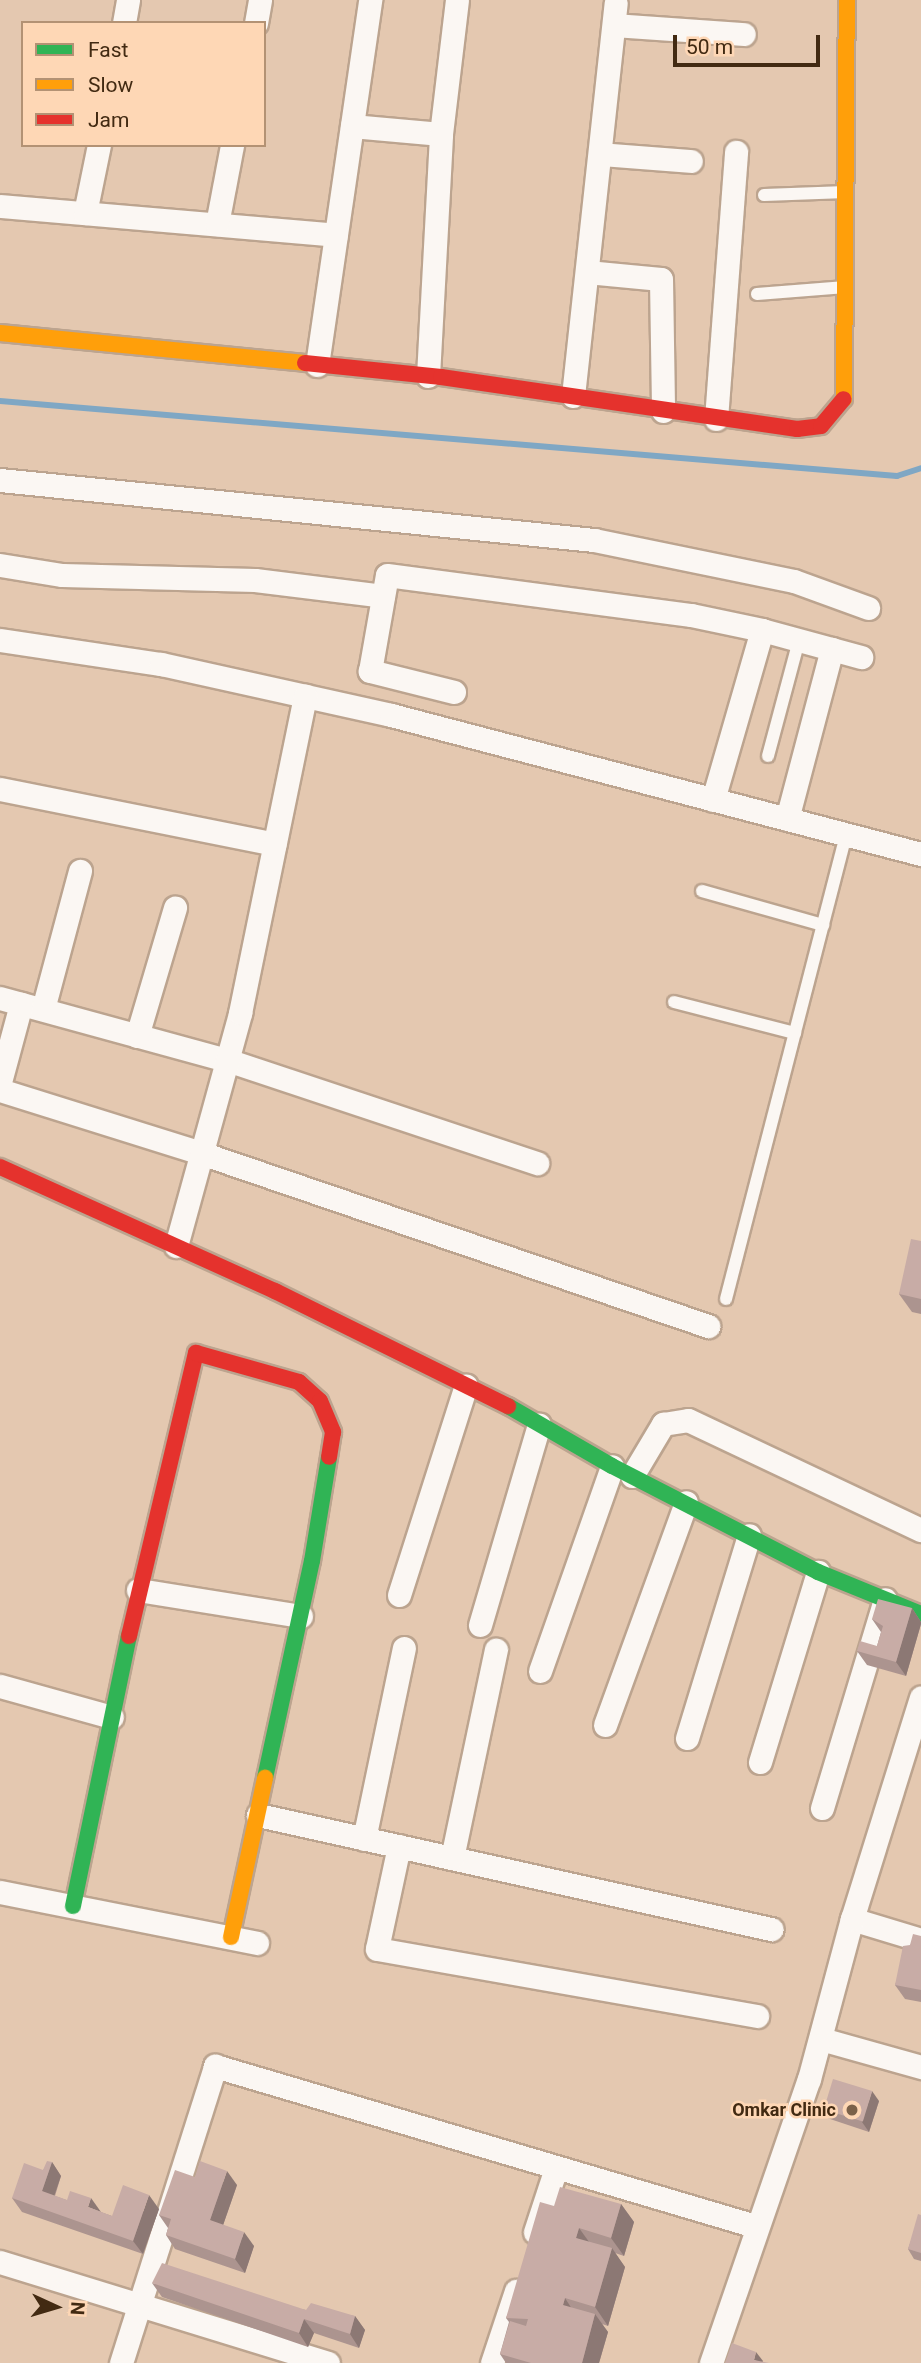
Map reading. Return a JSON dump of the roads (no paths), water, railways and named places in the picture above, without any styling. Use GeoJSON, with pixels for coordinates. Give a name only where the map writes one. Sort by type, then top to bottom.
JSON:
{"type":"FeatureCollection","features":[{"type":"Feature","properties":{"kind":"street"},"geometry":{"type":"LineString","coordinates":[[124,21],[128,0]]}},
{"type":"Feature","properties":{"kind":"street"},"geometry":{"type":"LineString","coordinates":[[256,21],[260,0]]}},
{"type":"Feature","properties":{"kind":"street"},"geometry":{"type":"LineString","coordinates":[[317,365],[370,0]]}},
{"type":"Feature","properties":{"kind":"street"},"geometry":{"type":"LineString","coordinates":[[428,376],[441,134],[457,0]]}},
{"type":"Feature","properties":{"kind":"street"},"geometry":{"type":"LineString","coordinates":[[0,333],[428,376],[797,429],[821,426],[845,398],[847,0]]}},
{"type":"Feature","properties":{"kind":"street"},"geometry":{"type":"LineString","coordinates":[[573,397],[615,14],[744,34]]}},
{"type":"Feature","properties":{"kind":"street"},"geometry":{"type":"LineString","coordinates":[[352,126],[441,134]]}},
{"type":"Feature","properties":{"kind":"street"},"geometry":{"type":"LineString","coordinates":[[85,213],[99,147]]}},
{"type":"Feature","properties":{"kind":"street"},"geometry":{"type":"LineString","coordinates":[[217,224],[232,147]]}},
{"type":"Feature","properties":{"kind":"street"},"geometry":{"type":"LineString","coordinates":[[716,419],[736,152]]}},
{"type":"Feature","properties":{"kind":"street"},"geometry":{"type":"LineString","coordinates":[[600,154],[691,161]]}},
{"type":"Feature","properties":{"kind":"street"},"geometry":{"type":"LineString","coordinates":[[0,206],[336,234]]}},
{"type":"Feature","properties":{"kind":"street"},"geometry":{"type":"LineString","coordinates":[[587,272],[661,279],[663,411]]}},
{"type":"Feature","properties":{"kind":"street"},"geometry":{"type":"LineString","coordinates":[[0,480],[594,540],[794,581],[868,608]]}},
{"type":"Feature","properties":{"kind":"street"},"geometry":{"type":"LineString","coordinates":[[0,565],[62,575],[255,580],[383,596]]}},
{"type":"Feature","properties":{"kind":"street"},"geometry":{"type":"LineString","coordinates":[[454,692],[370,671],[387,575],[691,615],[762,630],[861,657]]}},
{"type":"Feature","properties":{"kind":"street"},"geometry":{"type":"LineString","coordinates":[[713,800],[762,630]]}},
{"type":"Feature","properties":{"kind":"street"},"geometry":{"type":"LineString","coordinates":[[0,640],[161,664],[305,696],[921,854]]}},
{"type":"Feature","properties":{"kind":"street"},"geometry":{"type":"LineString","coordinates":[[788,819],[832,649]]}},
{"type":"Feature","properties":{"kind":"street"},"geometry":{"type":"LineString","coordinates":[[176,1246],[227,1060],[305,696]]}},
{"type":"Feature","properties":{"kind":"street"},"geometry":{"type":"LineString","coordinates":[[0,789],[275,844]]}},
{"type":"Feature","properties":{"kind":"street"},"geometry":{"type":"LineString","coordinates":[[0,1082],[21,1004],[80,871]]}},
{"type":"Feature","properties":{"kind":"street"},"geometry":{"type":"LineString","coordinates":[[137,1036],[175,908]]}},
{"type":"Feature","properties":{"kind":"street"},"geometry":{"type":"LineString","coordinates":[[21,1004],[227,1060],[537,1163]]}},
{"type":"Feature","properties":{"kind":"street"},"geometry":{"type":"LineString","coordinates":[[0,1090],[201,1153],[708,1326]]}},
{"type":"Feature","properties":{"kind":"street"},"geometry":{"type":"LineString","coordinates":[[0,1168],[176,1246],[466,1385],[622,1471],[818,1572],[921,1614]]}},
{"type":"Feature","properties":{"kind":"street"},"geometry":{"type":"LineString","coordinates":[[73,1906],[138,1590],[196,1353],[299,1382],[320,1401],[333,1432],[300,1616],[231,1937]]}},
{"type":"Feature","properties":{"kind":"street"},"geometry":{"type":"LineString","coordinates":[[399,1595],[466,1385]]}},
{"type":"Feature","properties":{"kind":"street"},"geometry":{"type":"LineString","coordinates":[[540,1671],[622,1471],[663,1424],[688,1420],[921,1530]]}},
{"type":"Feature","properties":{"kind":"street"},"geometry":{"type":"LineString","coordinates":[[480,1625],[539,1425]]}},
{"type":"Feature","properties":{"kind":"street"},"geometry":{"type":"LineString","coordinates":[[605,1725],[686,1502]]}},
{"type":"Feature","properties":{"kind":"street"},"geometry":{"type":"LineString","coordinates":[[687,1738],[749,1535]]}},
{"type":"Feature","properties":{"kind":"street"},"geometry":{"type":"LineString","coordinates":[[760,1762],[818,1572]]}},
{"type":"Feature","properties":{"kind":"street"},"geometry":{"type":"LineString","coordinates":[[138,1590],[300,1616]]}},
{"type":"Feature","properties":{"kind":"street"},"geometry":{"type":"LineString","coordinates":[[822,1808],[885,1599]]}},
{"type":"Feature","properties":{"kind":"street"},"geometry":{"type":"LineString","coordinates":[[364,1839],[404,1648]]}},
{"type":"Feature","properties":{"kind":"street"},"geometry":{"type":"LineString","coordinates":[[452,1858],[496,1650]]}},
{"type":"Feature","properties":{"kind":"street"},"geometry":{"type":"LineString","coordinates":[[0,1686],[112,1717]]}},
{"type":"Feature","properties":{"kind":"street"},"geometry":{"type":"LineString","coordinates":[[711,2363],[755,2226],[821,2039],[852,1919],[921,1697]]}},
{"type":"Feature","properties":{"kind":"street"},"geometry":{"type":"LineString","coordinates":[[258,1815],[771,1929]]}},
{"type":"Feature","properties":{"kind":"street"},"geometry":{"type":"LineString","coordinates":[[399,1846],[377,1949],[757,2016]]}},
{"type":"Feature","properties":{"kind":"street"},"geometry":{"type":"LineString","coordinates":[[0,1892],[257,1942]]}},
{"type":"Feature","properties":{"kind":"street"},"geometry":{"type":"LineString","coordinates":[[852,1919],[921,1940]]}},
{"type":"Feature","properties":{"kind":"street"},"geometry":{"type":"LineString","coordinates":[[821,2039],[921,2067]]}},
{"type":"Feature","properties":{"kind":"street"},"geometry":{"type":"LineString","coordinates":[[121,2363],[215,2066],[755,2226]]}},
{"type":"Feature","properties":{"kind":"street"},"geometry":{"type":"LineString","coordinates":[[492,2363],[556,2168]]}},
{"type":"Feature","properties":{"kind":"street"},"geometry":{"type":"LineString","coordinates":[[0,2262],[328,2363]]}},
{"type":"Feature","properties":{"kind":"lane"},"geometry":{"type":"LineString","coordinates":[[764,195],[846,192]]}},
{"type":"Feature","properties":{"kind":"lane"},"geometry":{"type":"LineString","coordinates":[[757,294],[846,287]]}},
{"type":"Feature","properties":{"kind":"lane"},"geometry":{"type":"LineString","coordinates":[[768,756],[799,640]]}},
{"type":"Feature","properties":{"kind":"lane"},"geometry":{"type":"LineString","coordinates":[[726,1299],[846,835]]}},
{"type":"Feature","properties":{"kind":"lane"},"geometry":{"type":"LineString","coordinates":[[702,891],[823,925]]}},
{"type":"Feature","properties":{"kind":"lane"},"geometry":{"type":"LineString","coordinates":[[674,1002],[795,1033]]}},
{"type":"Feature","properties":{"kind":"waterway"},"geometry":{"type":"LineString","coordinates":[[0,401],[897,476],[921,468]]}},
{"type":"Feature","properties":{"kind":"place","name":"Omkar Clinic"},"geometry":{"type":"Point","coordinates":[852,2110]}}]}
